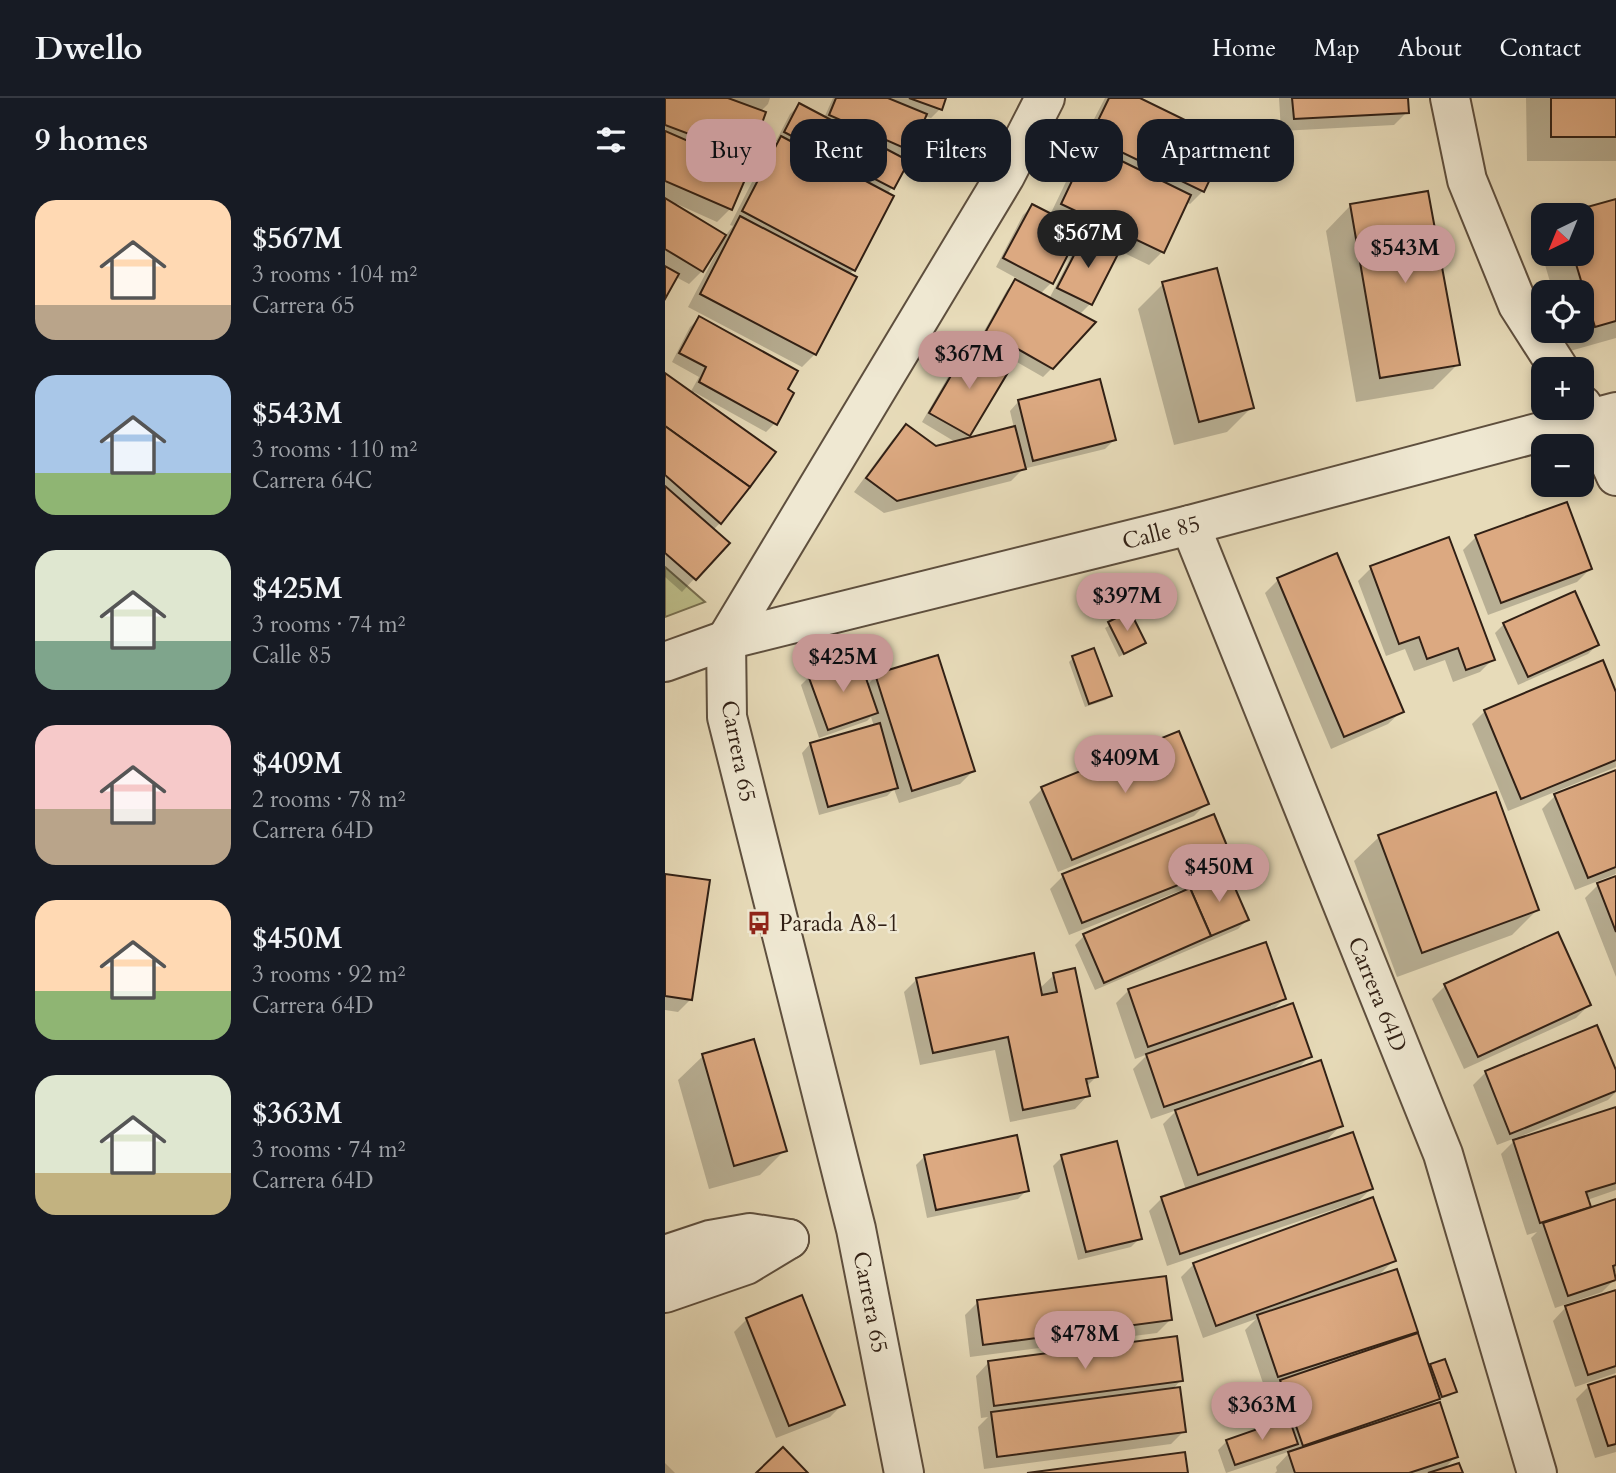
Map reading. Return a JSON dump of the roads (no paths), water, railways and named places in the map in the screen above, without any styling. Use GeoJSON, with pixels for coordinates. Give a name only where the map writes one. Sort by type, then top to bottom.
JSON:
{"type":"FeatureCollection","features":[{"type":"Feature","properties":{"kind":"street"},"geometry":{"type":"LineString","coordinates":[[726,640],[1005,176],[1045,98]]}},
{"type":"Feature","properties":{"kind":"street"},"geometry":{"type":"LineString","coordinates":[[1450,98],[1467,180],[1518,305],[1551,357]]}},
{"type":"Feature","properties":{"kind":"street"},"geometry":{"type":"LineString","coordinates":[[1596,412],[1616,477]]}},
{"type":"Feature","properties":{"kind":"street","name":"Calle 85"},"geometry":{"type":"LineString","coordinates":[[665,662],[726,640],[1190,525],[1596,412]]}},
{"type":"Feature","properties":{"kind":"street","name":"Carrera 64D"},"geometry":{"type":"LineString","coordinates":[[1190,525],[1443,1154],[1537,1473]]}},
{"type":"Feature","properties":{"kind":"street","name":"Carrera 65"},"geometry":{"type":"LineString","coordinates":[[726,640],[727,717],[856,1229],[904,1473]]}},
{"type":"Feature","properties":{"kind":"street"},"geometry":{"type":"LineString","coordinates":[[665,1255],[710,1240],[750,1233],[789,1238],[746,1265],[665,1293]]}},
{"type":"Feature","properties":{"kind":"place","name":"Parada A8-1"},"geometry":{"type":"Point","coordinates":[759,923]}}]}
